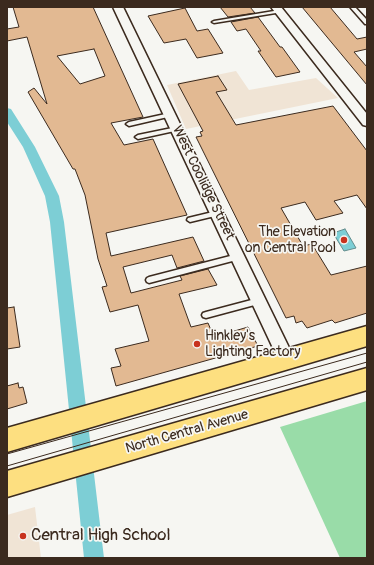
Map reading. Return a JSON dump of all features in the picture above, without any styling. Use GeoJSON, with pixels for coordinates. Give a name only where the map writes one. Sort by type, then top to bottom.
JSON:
{"type":"FeatureCollection","features":[{"type":"Feature","properties":{"kind":"main road"},"geometry":{"type":"LineString","coordinates":[[7,440],[367,336]]}},
{"type":"Feature","properties":{"kind":"main road","name":"North Central Avenue"},"geometry":{"type":"LineString","coordinates":[[7,484],[54,469],[367,379]]}},
{"type":"Feature","properties":{"kind":"street","name":"West Coolidge Street"},"geometry":{"type":"LineString","coordinates":[[118,7],[286,360]]}},
{"type":"Feature","properties":{"kind":"street"},"geometry":{"type":"LineString","coordinates":[[278,9],[367,122]]}},
{"type":"Feature","properties":{"kind":"lane"},"geometry":{"type":"LineString","coordinates":[[352,7],[367,23]]}},
{"type":"Feature","properties":{"kind":"lane"},"geometry":{"type":"LineString","coordinates":[[214,22],[278,9]]}},
{"type":"Feature","properties":{"kind":"lane"},"geometry":{"type":"LineString","coordinates":[[129,124],[170,114]]}},
{"type":"Feature","properties":{"kind":"lane"},"geometry":{"type":"LineString","coordinates":[[138,137],[177,130]]}},
{"type":"Feature","properties":{"kind":"lane"},"geometry":{"type":"LineString","coordinates":[[190,220],[217,213]]}},
{"type":"Feature","properties":{"kind":"lane"},"geometry":{"type":"LineString","coordinates":[[149,280],[238,258]]}},
{"type":"Feature","properties":{"kind":"lane"},"geometry":{"type":"LineString","coordinates":[[206,315],[259,301]]}},
{"type":"Feature","properties":{"kind":"shaded area"},"geometry":{"type":"Polygon","coordinates":[[[236,71],[249,90],[316,78],[338,98],[186,129],[167,85],[236,71]]]}},
{"type":"Feature","properties":{"kind":"shaded area","name":"Central High School"},"geometry":{"type":"Polygon","coordinates":[[[35,507],[41,558],[7,558],[7,515],[35,507]]]}},
{"type":"Feature","properties":{"kind":"green space"},"geometry":{"type":"Polygon","coordinates":[[[367,401],[367,558],[340,558],[280,427],[367,401]]]}},
{"type":"Feature","properties":{"kind":"water","name":"The Elevation on Central Pool"},"geometry":{"type":"Polygon","coordinates":[[[345,229],[356,248],[344,251],[333,233],[345,229]]]}},
{"type":"Feature","properties":{"kind":"building"},"geometry":{"type":"Polygon","coordinates":[[[13,7],[93,7],[143,117],[111,123],[124,145],[153,139],[187,215],[106,233],[111,256],[193,237],[204,261],[177,268],[172,255],[123,267],[131,293],[182,280],[180,276],[208,269],[217,285],[179,294],[191,327],[208,323],[214,337],[248,327],[258,346],[116,386],[111,368],[121,366],[115,349],[149,341],[138,305],[110,312],[102,287],[107,286],[98,259],[85,195],[75,169],[73,169],[28,92],[34,88],[47,104],[27,37],[7,41],[7,29],[19,27],[13,7]],[[94,49],[57,56],[80,84],[105,76],[94,49]]]}},
{"type":"Feature","properties":{"kind":"building"},"geometry":{"type":"Polygon","coordinates":[[[220,7],[250,7],[255,13],[228,17],[220,7]]]}},
{"type":"Feature","properties":{"kind":"building"},"geometry":{"type":"Polygon","coordinates":[[[302,7],[330,7],[357,39],[367,37],[367,49],[354,52],[367,67],[367,85],[302,7]]]}},
{"type":"Feature","properties":{"kind":"building"},"geometry":{"type":"Polygon","coordinates":[[[185,8],[197,31],[208,29],[223,53],[197,58],[186,39],[164,43],[148,16],[185,8]]]}},
{"type":"Feature","properties":{"kind":"building"},"geometry":{"type":"Polygon","coordinates":[[[258,17],[300,72],[276,77],[258,51],[261,51],[246,29],[237,31],[231,22],[258,17]]]}},
{"type":"Feature","properties":{"kind":"building"},"geometry":{"type":"Polygon","coordinates":[[[218,76],[227,90],[216,92],[236,125],[333,106],[367,151],[367,209],[357,195],[334,201],[343,213],[316,220],[305,202],[281,208],[303,246],[312,244],[331,275],[367,266],[367,313],[335,323],[332,320],[307,328],[302,321],[296,323],[294,316],[286,318],[196,137],[202,136],[200,132],[203,131],[178,84],[218,76]]]}},
{"type":"Feature","properties":{"kind":"building"},"geometry":{"type":"Polygon","coordinates":[[[14,307],[20,347],[7,349],[7,308],[14,307]]]}},
{"type":"Feature","properties":{"kind":"building"},"geometry":{"type":"Polygon","coordinates":[[[18,383],[19,388],[23,387],[27,403],[7,409],[7,386],[18,383]]]}},
{"type":"Feature","properties":{"kind":"waterway"},"geometry":{"type":"LineString","coordinates":[[7,112],[29,147],[52,196],[57,222],[94,558]]}},
{"type":"Feature","properties":{"kind":"tram line"},"geometry":{"type":"LineString","coordinates":[[7,454],[367,353]]}},
{"type":"Feature","properties":{"kind":"tram line"},"geometry":{"type":"LineString","coordinates":[[7,466],[367,362]]}},
{"type":"Feature","properties":{"kind":"place","name":"The Elevation on Central Pool"},"geometry":{"type":"Point","coordinates":[344,240]}},
{"type":"Feature","properties":{"kind":"place","name":"Hinkley's Lighting Factory"},"geometry":{"type":"Point","coordinates":[197,344]}},
{"type":"Feature","properties":{"kind":"place","name":"Central High School"},"geometry":{"type":"Point","coordinates":[23,536]}}]}
